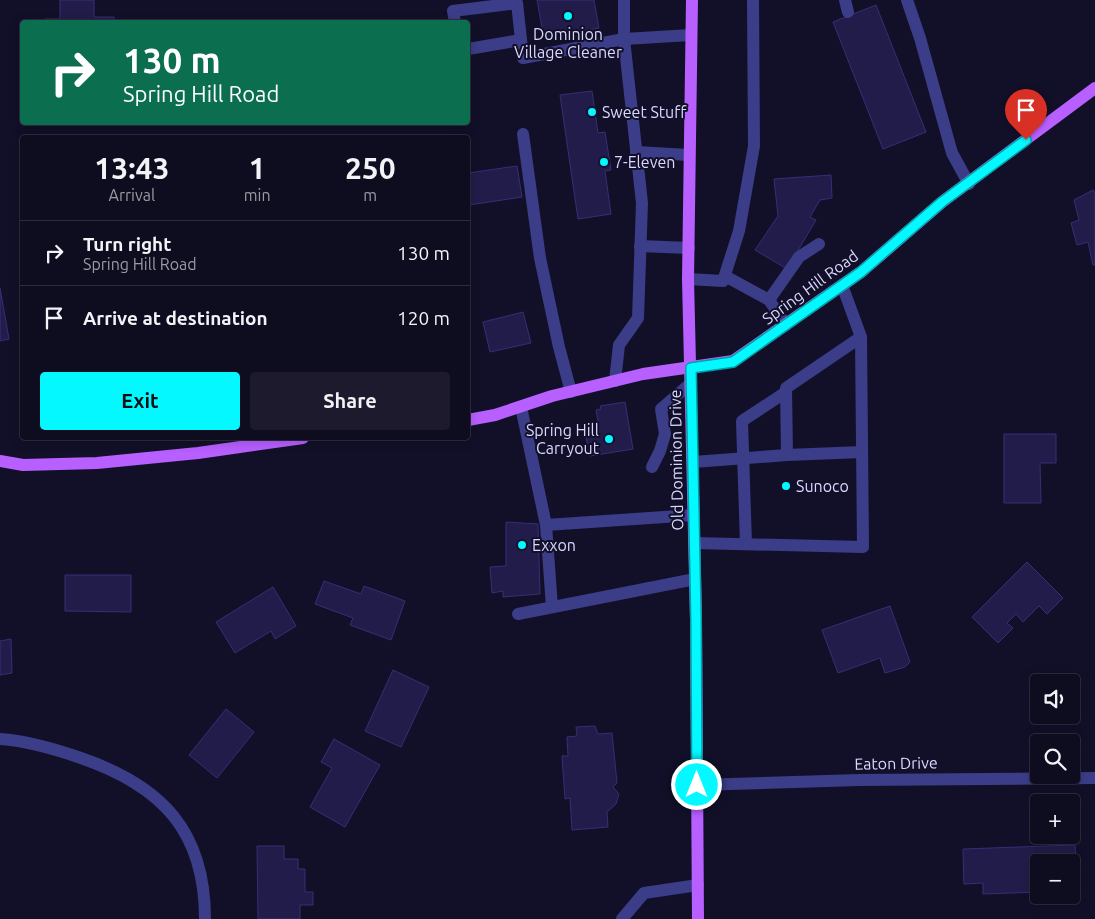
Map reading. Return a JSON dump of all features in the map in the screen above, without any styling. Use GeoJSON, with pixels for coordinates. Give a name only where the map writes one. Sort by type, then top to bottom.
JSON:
{"type":"FeatureCollection","features":[{"type":"Feature","properties":{"kind":"main road","name":"Old Dominion Drive"},"geometry":{"type":"LineString","coordinates":[[692,0],[688,279],[694,515],[698,919]]}},
{"type":"Feature","properties":{"kind":"main road","name":"Spring Hill Road"},"geometry":{"type":"LineString","coordinates":[[470,420],[495,415],[571,392],[643,374],[733,362],[861,272],[942,202],[969,184],[1095,88]]}},
{"type":"Feature","properties":{"kind":"main road"},"geometry":{"type":"LineString","coordinates":[[0,461],[22,465],[97,462],[198,454],[290,440]]}},
{"type":"Feature","properties":{"kind":"street"},"geometry":{"type":"LineString","coordinates":[[615,381],[619,345],[638,318],[642,203],[624,39],[624,0]]}},
{"type":"Feature","properties":{"kind":"street"},"geometry":{"type":"LineString","coordinates":[[688,279],[723,281],[739,231],[754,146],[753,0]]}},
{"type":"Feature","properties":{"kind":"street"},"geometry":{"type":"LineString","coordinates":[[907,0],[920,38],[952,153],[969,184]]}},
{"type":"Feature","properties":{"kind":"street"},"geometry":{"type":"LineString","coordinates":[[455,20],[453,11],[517,3],[523,58],[624,39],[691,35]]}},
{"type":"Feature","properties":{"kind":"street"},"geometry":{"type":"LineString","coordinates":[[470,49],[521,40]]}},
{"type":"Feature","properties":{"kind":"street"},"geometry":{"type":"LineString","coordinates":[[523,134],[540,258],[559,347],[571,392]]}},
{"type":"Feature","properties":{"kind":"street"},"geometry":{"type":"LineString","coordinates":[[636,152],[689,154]]}},
{"type":"Feature","properties":{"kind":"street"},"geometry":{"type":"LineString","coordinates":[[769,300],[799,257],[819,244]]}},
{"type":"Feature","properties":{"kind":"street"},"geometry":{"type":"LineString","coordinates":[[640,246],[689,248]]}},
{"type":"Feature","properties":{"kind":"street"},"geometry":{"type":"LineString","coordinates":[[725,276],[769,300],[786,325]]}},
{"type":"Feature","properties":{"kind":"street"},"geometry":{"type":"LineString","coordinates":[[694,543],[863,546],[861,337],[842,285]]}},
{"type":"Feature","properties":{"kind":"street"},"geometry":{"type":"LineString","coordinates":[[787,455],[786,388],[861,337]]}},
{"type":"Feature","properties":{"kind":"street"},"geometry":{"type":"LineString","coordinates":[[652,467],[660,451],[665,434],[661,409],[691,383]]}},
{"type":"Feature","properties":{"kind":"street"},"geometry":{"type":"LineString","coordinates":[[746,544],[742,420],[786,392]]}},
{"type":"Feature","properties":{"kind":"street"},"geometry":{"type":"LineString","coordinates":[[521,407],[546,525],[552,607]]}},
{"type":"Feature","properties":{"kind":"street"},"geometry":{"type":"LineString","coordinates":[[693,462],[862,452]]}},
{"type":"Feature","properties":{"kind":"street"},"geometry":{"type":"LineString","coordinates":[[546,525],[694,515]]}},
{"type":"Feature","properties":{"kind":"street"},"geometry":{"type":"LineString","coordinates":[[518,614],[695,579]]}},
{"type":"Feature","properties":{"kind":"street"},"geometry":{"type":"LineString","coordinates":[[0,739],[17,740],[59,750],[122,774],[148,790],[168,810],[185,834],[199,866],[205,895],[205,919]]}},
{"type":"Feature","properties":{"kind":"street","name":"Eaton Drive"},"geometry":{"type":"LineString","coordinates":[[697,785],[859,780],[1095,778]]}},
{"type":"Feature","properties":{"kind":"street"},"geometry":{"type":"LineString","coordinates":[[622,919],[644,894],[698,885]]}},
{"type":"Feature","properties":{"kind":"building"},"geometry":{"type":"Polygon","coordinates":[[[60,0],[94,0],[94,17],[114,17],[114,20],[45,20],[60,19],[60,0]]]}},
{"type":"Feature","properties":{"kind":"building"},"geometry":{"type":"Polygon","coordinates":[[[537,0],[594,0],[599,28],[544,38],[537,0]]]}},
{"type":"Feature","properties":{"kind":"building"},"geometry":{"type":"Polygon","coordinates":[[[876,5],[926,132],[883,149],[833,22],[876,5]]]}},
{"type":"Feature","properties":{"kind":"building"},"geometry":{"type":"Polygon","coordinates":[[[592,91],[598,133],[605,132],[611,170],[605,171],[611,214],[578,219],[560,95],[592,91]]]}},
{"type":"Feature","properties":{"kind":"building"},"geometry":{"type":"Polygon","coordinates":[[[517,166],[522,197],[470,205],[470,173],[517,166]]]}},
{"type":"Feature","properties":{"kind":"building"},"geometry":{"type":"Polygon","coordinates":[[[831,175],[832,198],[820,200],[810,217],[816,220],[787,269],[755,250],[778,216],[774,179],[831,175]]]}},
{"type":"Feature","properties":{"kind":"building"},"geometry":{"type":"Polygon","coordinates":[[[1093,190],[1095,193],[1095,265],[1093,265],[1088,242],[1077,245],[1071,223],[1079,220],[1074,200],[1093,190]]]}},
{"type":"Feature","properties":{"kind":"building"},"geometry":{"type":"Polygon","coordinates":[[[0,288],[9,339],[0,341],[0,288]]]}},
{"type":"Feature","properties":{"kind":"building"},"geometry":{"type":"Polygon","coordinates":[[[523,312],[531,343],[490,352],[483,322],[523,312]]]}},
{"type":"Feature","properties":{"kind":"building","name":"Spring Hill Carryout"},"geometry":{"type":"Polygon","coordinates":[[[625,402],[633,449],[590,456],[584,428],[599,426],[596,410],[601,409],[600,406],[625,402]]]}},
{"type":"Feature","properties":{"kind":"building"},"geometry":{"type":"Polygon","coordinates":[[[1004,434],[1056,434],[1056,463],[1040,463],[1041,503],[1004,503],[1004,434]]]}},
{"type":"Feature","properties":{"kind":"building","name":"Exxon"},"geometry":{"type":"Polygon","coordinates":[[[506,522],[538,524],[540,594],[503,597],[503,591],[492,593],[490,567],[506,566],[506,522]]]}},
{"type":"Feature","properties":{"kind":"building"},"geometry":{"type":"Polygon","coordinates":[[[1027,562],[1063,598],[1047,614],[1039,606],[1023,622],[1016,614],[1007,623],[1013,628],[998,643],[972,617],[1027,562]]]}},
{"type":"Feature","properties":{"kind":"building"},"geometry":{"type":"Polygon","coordinates":[[[65,575],[131,575],[131,612],[65,611],[65,575]]]}},
{"type":"Feature","properties":{"kind":"building"},"geometry":{"type":"Polygon","coordinates":[[[324,581],[361,594],[364,586],[405,601],[391,640],[350,625],[353,618],[315,604],[324,581]]]}},
{"type":"Feature","properties":{"kind":"building"},"geometry":{"type":"Polygon","coordinates":[[[273,587],[296,626],[275,639],[271,631],[235,653],[216,622],[273,587]]]}},
{"type":"Feature","properties":{"kind":"building"},"geometry":{"type":"Polygon","coordinates":[[[890,606],[910,662],[905,667],[885,673],[880,658],[838,673],[822,630],[890,606]]]}},
{"type":"Feature","properties":{"kind":"building"},"geometry":{"type":"Polygon","coordinates":[[[11,639],[12,673],[0,675],[0,641],[11,639]]]}},
{"type":"Feature","properties":{"kind":"building"},"geometry":{"type":"Polygon","coordinates":[[[393,670],[429,687],[401,747],[365,731],[393,670]]]}},
{"type":"Feature","properties":{"kind":"building"},"geometry":{"type":"Polygon","coordinates":[[[226,709],[254,732],[217,778],[189,755],[226,709]]]}},
{"type":"Feature","properties":{"kind":"building"},"geometry":{"type":"Polygon","coordinates":[[[595,726],[598,734],[612,733],[617,783],[613,787],[619,794],[616,804],[607,812],[608,827],[572,830],[570,798],[565,799],[562,756],[568,756],[567,737],[577,736],[576,727],[595,726]]]}},
{"type":"Feature","properties":{"kind":"building"},"geometry":{"type":"Polygon","coordinates":[[[334,739],[380,765],[345,827],[310,807],[332,768],[321,762],[334,739]]]}},
{"type":"Feature","properties":{"kind":"building"},"geometry":{"type":"Polygon","coordinates":[[[1075,845],[1076,854],[1030,854],[1030,892],[983,894],[983,883],[964,884],[963,849],[1075,845]]]}},
{"type":"Feature","properties":{"kind":"building"},"geometry":{"type":"Polygon","coordinates":[[[257,846],[284,846],[284,859],[298,859],[298,869],[305,869],[305,892],[313,892],[313,905],[300,905],[300,919],[258,919],[257,846]]]}},
{"type":"Feature","properties":{"kind":"place","name":"Dominion Village Cleaner"},"geometry":{"type":"Point","coordinates":[568,16]}},
{"type":"Feature","properties":{"kind":"place","name":"Sweet Stuff"},"geometry":{"type":"Point","coordinates":[592,112]}},
{"type":"Feature","properties":{"kind":"place","name":"7-Eleven"},"geometry":{"type":"Point","coordinates":[604,162]}},
{"type":"Feature","properties":{"kind":"place","name":"Spring Hill Carryout"},"geometry":{"type":"Point","coordinates":[609,439]}},
{"type":"Feature","properties":{"kind":"place","name":"Sunoco"},"geometry":{"type":"Point","coordinates":[786,486]}},
{"type":"Feature","properties":{"kind":"place","name":"Exxon"},"geometry":{"type":"Point","coordinates":[522,545]}},
{"type":"Feature","properties":{"kind":"route"},"geometry":{"type":"LineString","coordinates":[[697,785],[691,368],[733,362],[861,272],[942,202],[969,184],[1026,140]]}}]}
